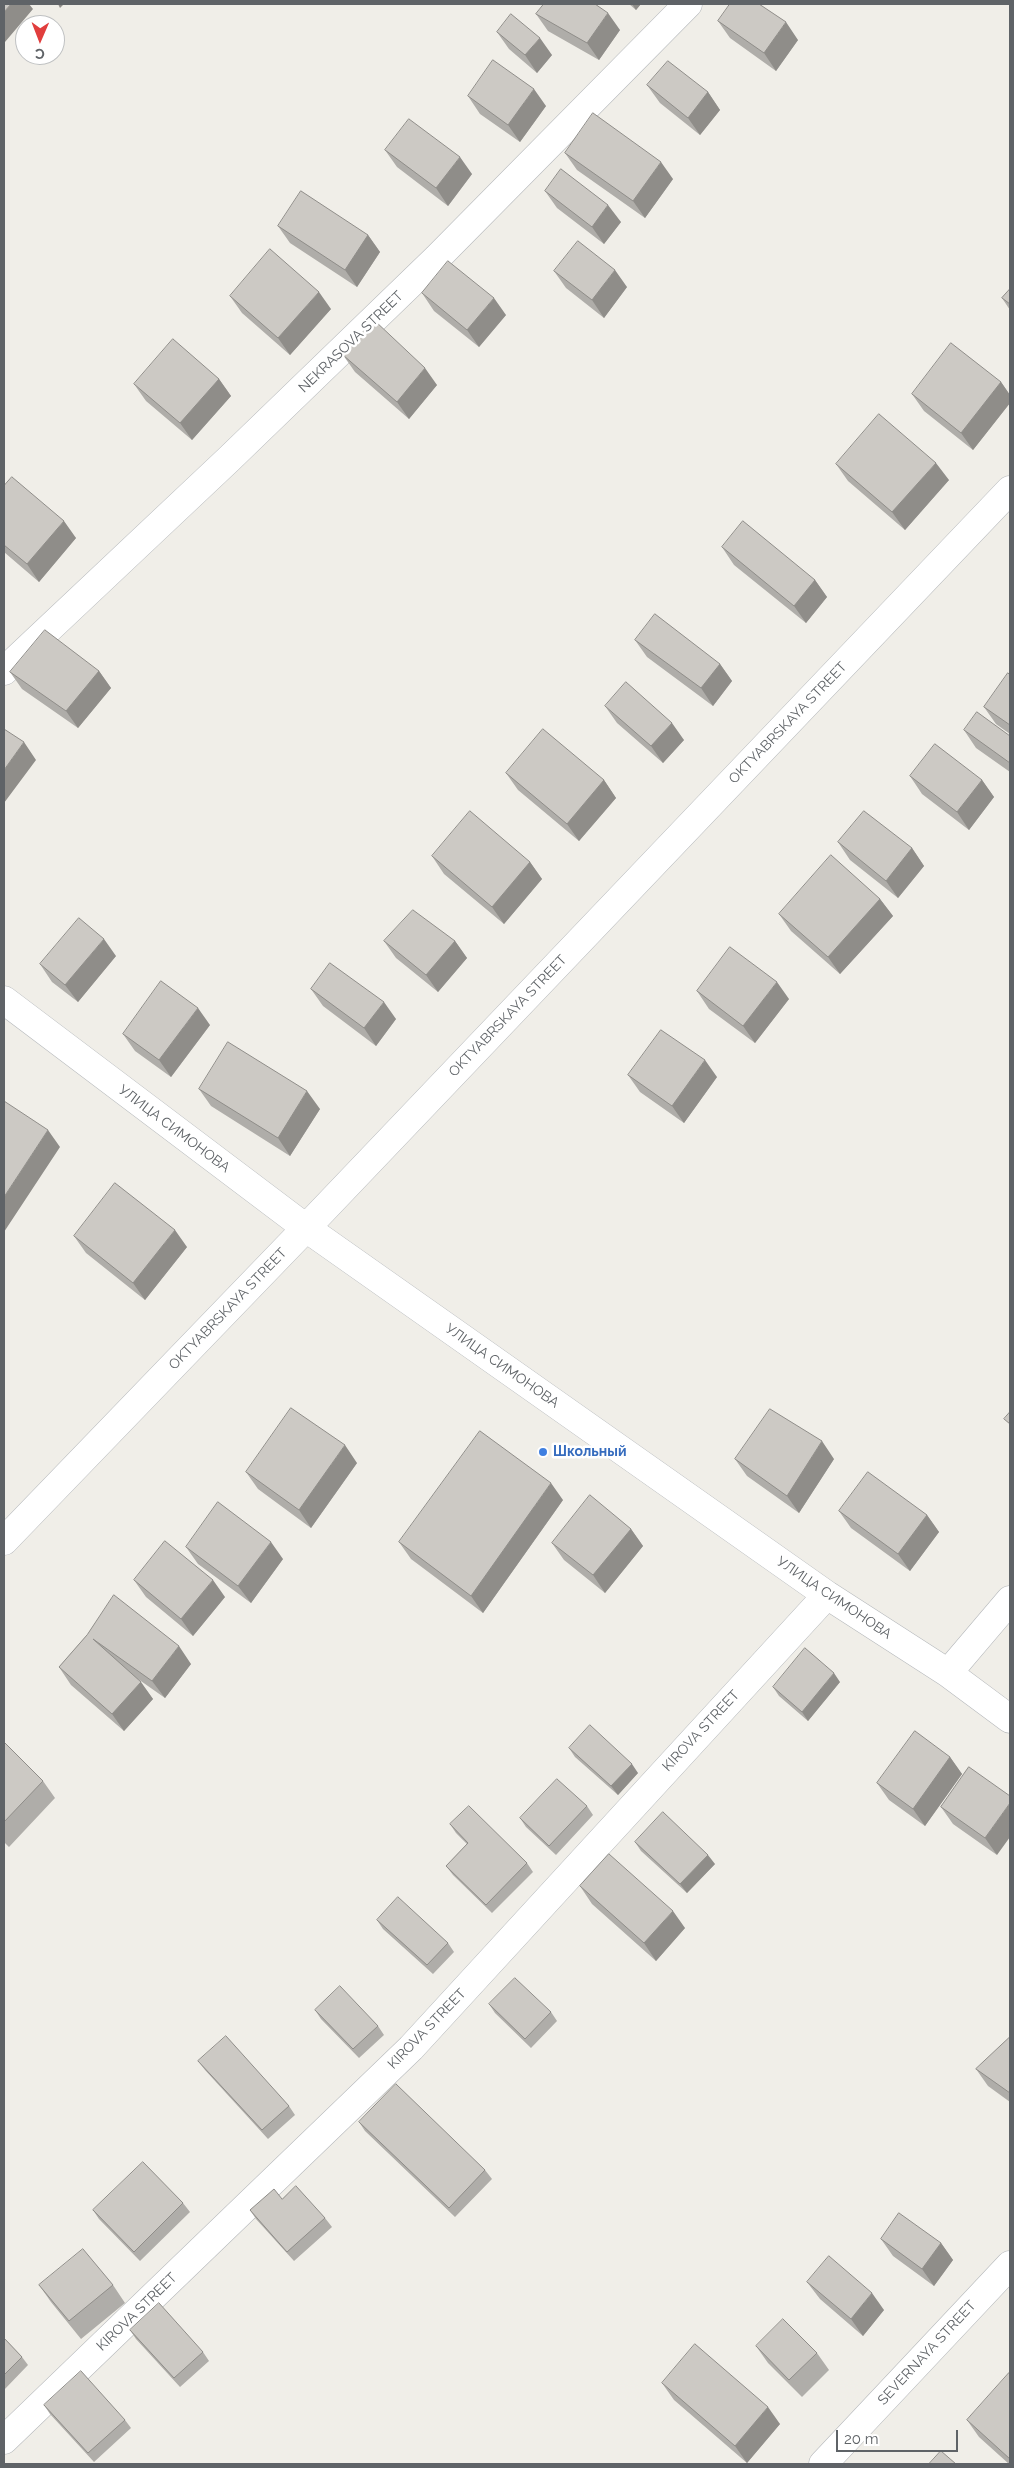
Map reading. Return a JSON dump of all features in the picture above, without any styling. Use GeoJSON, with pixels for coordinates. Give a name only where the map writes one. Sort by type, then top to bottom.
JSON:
{"type":"FeatureCollection","features":[{"type":"Feature","properties":{"kind":"street","name":"NEKRASOVA STREET"},"geometry":{"type":"LineString","coordinates":[[4,671],[236,452],[437,258],[688,4]]}},
{"type":"Feature","properties":{"kind":"street","name":"OKTYABRSKAYA STREET"},"geometry":{"type":"LineString","coordinates":[[4,1541],[306,1228],[1010,490]]}},
{"type":"Feature","properties":{"kind":"street","name":"УЛИЦА СИМОНОВА"},"geometry":{"type":"LineString","coordinates":[[4,1000],[306,1228],[826,1595],[948,1673],[1010,1719]]}},
{"type":"Feature","properties":{"kind":"street","name":"KIROVA STREET"},"geometry":{"type":"LineString","coordinates":[[4,2440],[411,2048],[826,1595]]}},
{"type":"Feature","properties":{"kind":"street"},"geometry":{"type":"LineString","coordinates":[[948,1673],[1010,1600]]}},
{"type":"Feature","properties":{"kind":"street","name":"SEVERNAYA STREET"},"geometry":{"type":"LineString","coordinates":[[823,2464],[1010,2264]]}},
{"type":"Feature","properties":{"kind":"building"},"geometry":{"type":"Polygon","coordinates":[[[4,4],[11,4],[4,12],[4,4]]]}},
{"type":"Feature","properties":{"kind":"building"},"geometry":{"type":"Polygon","coordinates":[[[544,4],[595,4],[608,13],[587,43],[536,14],[544,4]]]}},
{"type":"Feature","properties":{"kind":"building"},"geometry":{"type":"Polygon","coordinates":[[[730,4],[759,4],[786,22],[764,53],[718,21],[730,4]]]}},
{"type":"Feature","properties":{"kind":"building"},"geometry":{"type":"Polygon","coordinates":[[[511,14],[540,38],[525,55],[497,32],[511,14]]]}},
{"type":"Feature","properties":{"kind":"building"},"geometry":{"type":"Polygon","coordinates":[[[493,60],[534,89],[508,125],[468,96],[493,60]]]}},
{"type":"Feature","properties":{"kind":"building"},"geometry":{"type":"Polygon","coordinates":[[[668,61],[708,92],[688,118],[647,85],[668,61]]]}},
{"type":"Feature","properties":{"kind":"building"},"geometry":{"type":"Polygon","coordinates":[[[593,113],[661,162],[633,201],[565,153],[593,113]]]}},
{"type":"Feature","properties":{"kind":"building"},"geometry":{"type":"Polygon","coordinates":[[[409,119],[460,157],[436,188],[385,150],[409,119]]]}},
{"type":"Feature","properties":{"kind":"building"},"geometry":{"type":"Polygon","coordinates":[[[561,169],[608,205],[592,227],[545,191],[561,169]]]}},
{"type":"Feature","properties":{"kind":"building"},"geometry":{"type":"Polygon","coordinates":[[[301,191],[368,235],[345,270],[278,226],[301,191]]]}},
{"type":"Feature","properties":{"kind":"building"},"geometry":{"type":"Polygon","coordinates":[[[578,241],[615,270],[592,300],[554,271],[578,241]]]}},
{"type":"Feature","properties":{"kind":"building"},"geometry":{"type":"Polygon","coordinates":[[[270,249],[319,292],[278,338],[230,296],[270,249]]]}},
{"type":"Feature","properties":{"kind":"building"},"geometry":{"type":"Polygon","coordinates":[[[448,261],[494,298],[467,330],[422,293],[448,261]]]}},
{"type":"Feature","properties":{"kind":"building"},"geometry":{"type":"Polygon","coordinates":[[[1010,289],[1010,304],[1002,298],[1010,289]]]}},
{"type":"Feature","properties":{"kind":"building"},"geometry":{"type":"Polygon","coordinates":[[[374,320],[425,368],[397,402],[343,355],[374,320]]]}},
{"type":"Feature","properties":{"kind":"building"},"geometry":{"type":"Polygon","coordinates":[[[173,339],[219,379],[180,423],[134,384],[173,339]]]}},
{"type":"Feature","properties":{"kind":"building"},"geometry":{"type":"Polygon","coordinates":[[[951,343],[1001,382],[961,433],[912,394],[951,343]]]}},
{"type":"Feature","properties":{"kind":"building"},"geometry":{"type":"Polygon","coordinates":[[[879,414],[936,463],[892,512],[836,464],[879,414]]]}},
{"type":"Feature","properties":{"kind":"building"},"geometry":{"type":"Polygon","coordinates":[[[12,477],[64,521],[27,564],[4,545],[4,486],[12,477]]]}},
{"type":"Feature","properties":{"kind":"building"},"geometry":{"type":"Polygon","coordinates":[[[743,521],[815,580],[794,606],[722,547],[743,521]]]}},
{"type":"Feature","properties":{"kind":"building"},"geometry":{"type":"Polygon","coordinates":[[[655,614],[720,664],[701,688],[635,640],[655,614]]]}},
{"type":"Feature","properties":{"kind":"building"},"geometry":{"type":"Polygon","coordinates":[[[45,630],[99,671],[66,711],[10,672],[45,630]]]}},
{"type":"Feature","properties":{"kind":"building"},"geometry":{"type":"Polygon","coordinates":[[[1008,673],[1010,675],[1010,725],[984,707],[1008,673]]]}},
{"type":"Feature","properties":{"kind":"building"},"geometry":{"type":"Polygon","coordinates":[[[626,682],[672,723],[651,746],[605,706],[626,682]]]}},
{"type":"Feature","properties":{"kind":"building"},"geometry":{"type":"Polygon","coordinates":[[[977,712],[1010,736],[1010,763],[964,730],[977,712]]]}},
{"type":"Feature","properties":{"kind":"building"},"geometry":{"type":"Polygon","coordinates":[[[4,729],[24,742],[4,770],[4,729]]]}},
{"type":"Feature","properties":{"kind":"building"},"geometry":{"type":"Polygon","coordinates":[[[543,729],[604,780],[567,824],[506,773],[543,729]]]}},
{"type":"Feature","properties":{"kind":"building"},"geometry":{"type":"Polygon","coordinates":[[[935,744],[982,780],[957,812],[910,776],[935,744]]]}},
{"type":"Feature","properties":{"kind":"building"},"geometry":{"type":"Polygon","coordinates":[[[470,811],[530,862],[492,907],[432,856],[470,811]]]}},
{"type":"Feature","properties":{"kind":"building"},"geometry":{"type":"Polygon","coordinates":[[[864,811],[912,848],[886,881],[838,842],[864,811]]]}},
{"type":"Feature","properties":{"kind":"building"},"geometry":{"type":"Polygon","coordinates":[[[831,855],[880,899],[828,957],[779,914],[831,855]]]}},
{"type":"Feature","properties":{"kind":"building"},"geometry":{"type":"Polygon","coordinates":[[[413,910],[455,941],[426,975],[384,941],[413,910]]]}},
{"type":"Feature","properties":{"kind":"building"},"geometry":{"type":"Polygon","coordinates":[[[79,918],[104,939],[65,985],[40,964],[79,918]]]}},
{"type":"Feature","properties":{"kind":"building"},"geometry":{"type":"Polygon","coordinates":[[[730,947],[777,982],[743,1026],[697,991],[730,947]]]}},
{"type":"Feature","properties":{"kind":"building"},"geometry":{"type":"Polygon","coordinates":[[[330,963],[384,1002],[364,1028],[311,989],[330,963]]]}},
{"type":"Feature","properties":{"kind":"building"},"geometry":{"type":"Polygon","coordinates":[[[161,981],[198,1008],[159,1060],[123,1034],[161,981]]]}},
{"type":"Feature","properties":{"kind":"building"},"geometry":{"type":"Polygon","coordinates":[[[661,1030],[705,1060],[672,1106],[628,1075],[661,1030]]]}},
{"type":"Feature","properties":{"kind":"building"},"geometry":{"type":"Polygon","coordinates":[[[228,1042],[307,1091],[278,1138],[199,1089],[228,1042]]]}},
{"type":"Feature","properties":{"kind":"building"},"geometry":{"type":"Polygon","coordinates":[[[4,1101],[48,1130],[4,1197],[4,1101]]]}},
{"type":"Feature","properties":{"kind":"building"},"geometry":{"type":"Polygon","coordinates":[[[115,1183],[175,1230],[133,1283],[74,1236],[115,1183]]]}},
{"type":"Feature","properties":{"kind":"building"},"geometry":{"type":"Polygon","coordinates":[[[291,1408],[345,1445],[299,1510],[246,1472],[291,1408]]]}},
{"type":"Feature","properties":{"kind":"building"},"geometry":{"type":"Polygon","coordinates":[[[770,1409],[822,1441],[787,1496],[735,1459],[770,1409]]]}},
{"type":"Feature","properties":{"kind":"building"},"geometry":{"type":"Polygon","coordinates":[[[1010,1412],[1010,1424],[1004,1419],[1010,1412]]]}},
{"type":"Feature","properties":{"kind":"building"},"geometry":{"type":"Polygon","coordinates":[[[480,1431],[551,1483],[471,1596],[399,1542],[480,1431]]]}},
{"type":"Feature","properties":{"kind":"building"},"geometry":{"type":"Polygon","coordinates":[[[868,1472],[927,1515],[898,1554],[839,1511],[868,1472]]]}},
{"type":"Feature","properties":{"kind":"building"},"geometry":{"type":"Polygon","coordinates":[[[590,1495],[631,1529],[593,1575],[552,1543],[590,1495]]]}},
{"type":"Feature","properties":{"kind":"building"},"geometry":{"type":"Polygon","coordinates":[[[218,1502],[271,1542],[238,1586],[186,1547],[218,1502]]]}},
{"type":"Feature","properties":{"kind":"building"},"geometry":{"type":"Polygon","coordinates":[[[165,1541],[213,1580],[181,1619],[134,1580],[165,1541]]]}},
{"type":"Feature","properties":{"kind":"building"},"geometry":{"type":"Polygon","coordinates":[[[114,1595],[179,1646],[152,1681],[93,1639],[141,1682],[112,1714],[59,1667],[87,1635],[114,1595]]]}},
{"type":"Feature","properties":{"kind":"building"},"geometry":{"type":"Polygon","coordinates":[[[805,1648],[834,1673],[802,1712],[773,1687],[805,1648]]]}},
{"type":"Feature","properties":{"kind":"building"},"geometry":{"type":"Polygon","coordinates":[[[590,1725],[632,1764],[611,1786],[569,1748],[590,1725]]]}},
{"type":"Feature","properties":{"kind":"building"},"geometry":{"type":"Polygon","coordinates":[[[915,1731],[950,1757],[913,1809],[877,1783],[915,1731]]]}},
{"type":"Feature","properties":{"kind":"building"},"geometry":{"type":"Polygon","coordinates":[[[4,1742],[43,1781],[4,1822],[4,1742]]]}},
{"type":"Feature","properties":{"kind":"building"},"geometry":{"type":"Polygon","coordinates":[[[969,1767],[1010,1796],[1010,1803],[985,1838],[941,1807],[969,1767]]]}},
{"type":"Feature","properties":{"kind":"building"},"geometry":{"type":"Polygon","coordinates":[[[557,1779],[587,1806],[549,1846],[520,1818],[557,1779]]]}},
{"type":"Feature","properties":{"kind":"building"},"geometry":{"type":"Polygon","coordinates":[[[469,1806],[527,1863],[486,1905],[446,1866],[468,1843],[450,1824],[469,1806]]]}},
{"type":"Feature","properties":{"kind":"building"},"geometry":{"type":"Polygon","coordinates":[[[663,1812],[708,1855],[680,1884],[635,1842],[663,1812]]]}},
{"type":"Feature","properties":{"kind":"building"},"geometry":{"type":"Polygon","coordinates":[[[609,1854],[673,1911],[644,1943],[580,1886],[609,1854]]]}},
{"type":"Feature","properties":{"kind":"building"},"geometry":{"type":"Polygon","coordinates":[[[398,1897],[448,1943],[427,1965],[377,1920],[398,1897]]]}},
{"type":"Feature","properties":{"kind":"building"},"geometry":{"type":"Polygon","coordinates":[[[515,1978],[551,2012],[525,2039],[489,2004],[515,1978]]]}},
{"type":"Feature","properties":{"kind":"building"},"geometry":{"type":"Polygon","coordinates":[[[340,1986],[378,2026],[353,2049],[315,2010],[340,1986]]]}},
{"type":"Feature","properties":{"kind":"building"},"geometry":{"type":"Polygon","coordinates":[[[226,2036],[289,2106],[262,2130],[198,2061],[226,2036]]]}},
{"type":"Feature","properties":{"kind":"building"},"geometry":{"type":"Polygon","coordinates":[[[1010,2037],[1010,2093],[976,2069],[1010,2037]]]}},
{"type":"Feature","properties":{"kind":"building"},"geometry":{"type":"Polygon","coordinates":[[[396,2084],[485,2170],[449,2208],[359,2122],[396,2084]]]}},
{"type":"Feature","properties":{"kind":"building"},"geometry":{"type":"Polygon","coordinates":[[[143,2162],[183,2203],[134,2252],[93,2210],[143,2162]]]}},
{"type":"Feature","properties":{"kind":"building"},"geometry":{"type":"Polygon","coordinates":[[[296,2186],[325,2218],[287,2252],[250,2210],[274,2189],[282,2199],[296,2186]]]}},
{"type":"Feature","properties":{"kind":"building"},"geometry":{"type":"Polygon","coordinates":[[[899,2213],[941,2243],[922,2269],[881,2239],[899,2213]]]}},
{"type":"Feature","properties":{"kind":"building"},"geometry":{"type":"Polygon","coordinates":[[[83,2249],[113,2285],[69,2321],[39,2285],[83,2249]]]}},
{"type":"Feature","properties":{"kind":"building"},"geometry":{"type":"Polygon","coordinates":[[[829,2256],[872,2293],[851,2319],[807,2282],[829,2256]]]}},
{"type":"Feature","properties":{"kind":"building"},"geometry":{"type":"Polygon","coordinates":[[[159,2303],[203,2352],[174,2378],[130,2330],[159,2303]]]}},
{"type":"Feature","properties":{"kind":"building"},"geometry":{"type":"Polygon","coordinates":[[[783,2319],[817,2353],[789,2380],[756,2346],[783,2319]]]}},
{"type":"Feature","properties":{"kind":"building"},"geometry":{"type":"Polygon","coordinates":[[[4,2338],[22,2357],[4,2375],[4,2338]]]}},
{"type":"Feature","properties":{"kind":"building"},"geometry":{"type":"Polygon","coordinates":[[[695,2344],[768,2407],[735,2446],[662,2383],[695,2344]]]}},
{"type":"Feature","properties":{"kind":"building"},"geometry":{"type":"Polygon","coordinates":[[[81,2371],[125,2420],[88,2453],[44,2405],[81,2371]]]}},
{"type":"Feature","properties":{"kind":"building"},"geometry":{"type":"Polygon","coordinates":[[[1009,2373],[1010,2375],[1010,2459],[967,2420],[1009,2373]]]}},
{"type":"Feature","properties":{"kind":"building"},"geometry":{"type":"Polygon","coordinates":[[[941,2451],[956,2464],[929,2464],[941,2451]]]}},
{"type":"Feature","properties":{"kind":"place","name":"Школьный"},"geometry":{"type":"Point","coordinates":[543,1452]}}]}
